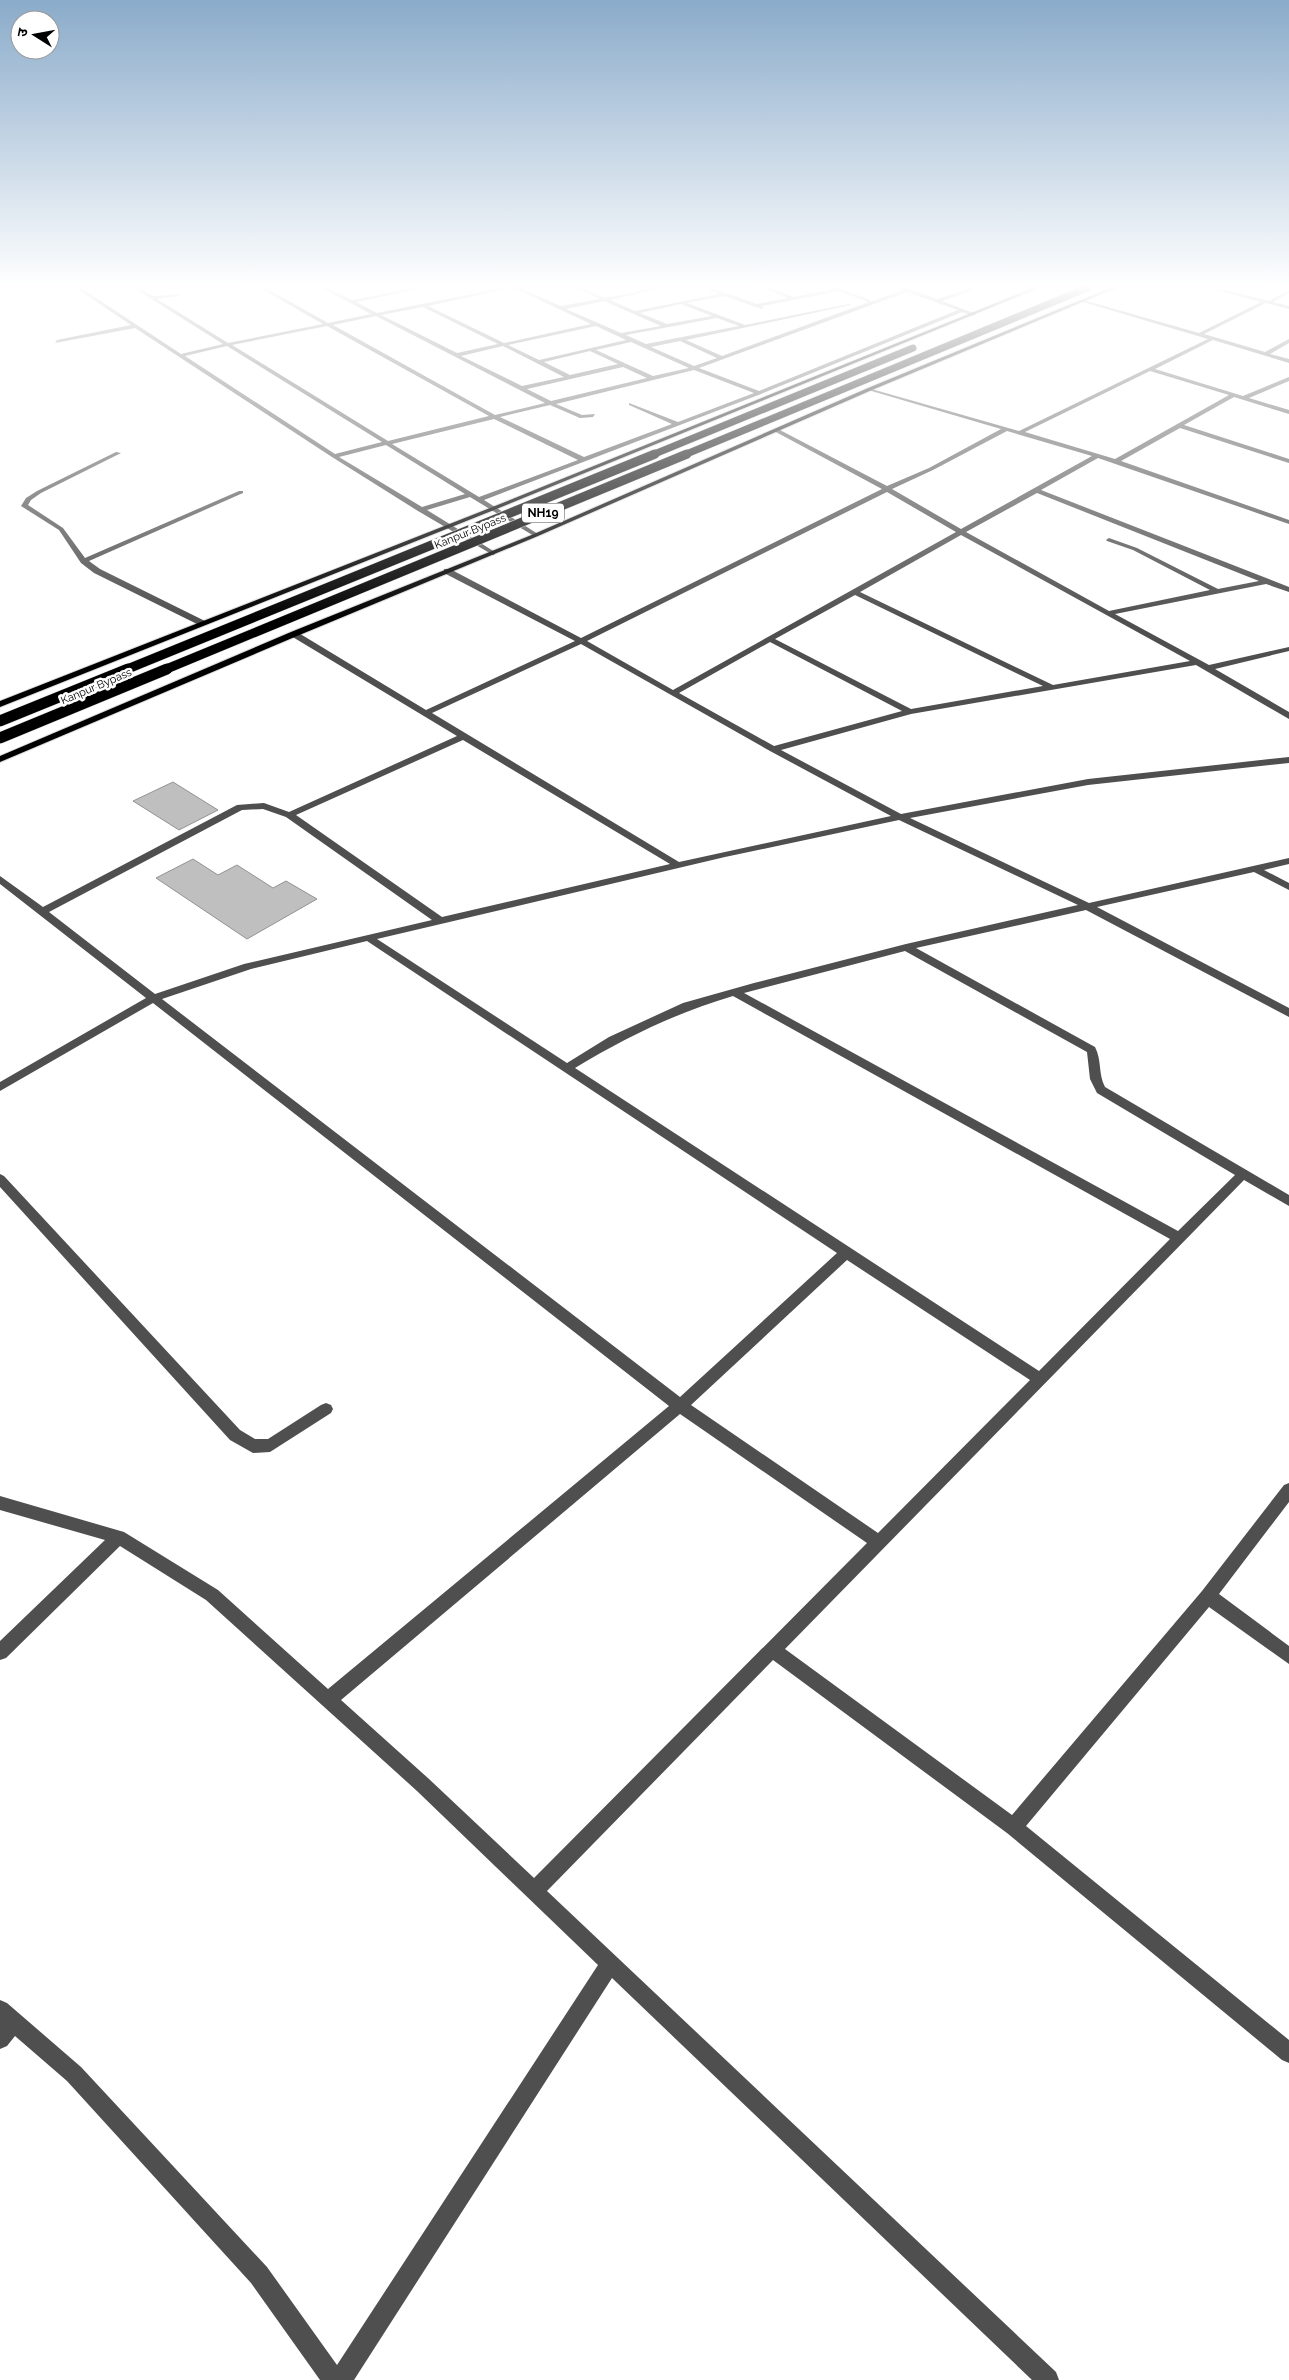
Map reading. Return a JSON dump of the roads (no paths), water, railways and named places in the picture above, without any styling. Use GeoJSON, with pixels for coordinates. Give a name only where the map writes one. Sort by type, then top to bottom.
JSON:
{"type":"FeatureCollection","features":[{"type":"Feature","properties":{"kind":"highway","name":"Kanpur Bypass"},"geometry":{"type":"LineString","coordinates":[[0,721],[790,399]]}},
{"type":"Feature","properties":{"kind":"highway","name":"Kanpur Bypass"},"geometry":{"type":"LineString","coordinates":[[0,738],[819,399]]}},
{"type":"Feature","properties":{"kind":"main road"},"geometry":{"type":"LineString","coordinates":[[0,704],[762,399]]}},
{"type":"Feature","properties":{"kind":"main road"},"geometry":{"type":"LineString","coordinates":[[0,759],[294,634],[536,535],[847,399]]}},
{"type":"Feature","properties":{"kind":"street"},"geometry":{"type":"LineString","coordinates":[[248,399],[334,456],[493,553]]}},
{"type":"Feature","properties":{"kind":"street"},"geometry":{"type":"LineString","coordinates":[[313,399],[536,535]]}},
{"type":"Feature","properties":{"kind":"street"},"geometry":{"type":"LineString","coordinates":[[463,399],[584,460]]}},
{"type":"Feature","properties":{"kind":"street"},"geometry":{"type":"LineString","coordinates":[[545,399],[572,414],[593,418]]}},
{"type":"Feature","properties":{"kind":"street"},"geometry":{"type":"LineString","coordinates":[[334,456],[569,399]]}},
{"type":"Feature","properties":{"kind":"street"},"geometry":{"type":"LineString","coordinates":[[477,500],[743,399]]}},
{"type":"Feature","properties":{"kind":"street"},"geometry":{"type":"LineString","coordinates":[[904,399],[1116,461],[1289,522]]}},
{"type":"Feature","properties":{"kind":"street"},"geometry":{"type":"LineString","coordinates":[[1019,433],[1087,399]]}},
{"type":"Feature","properties":{"kind":"street"},"geometry":{"type":"LineString","coordinates":[[1116,461],[1226,399]]}},
{"type":"Feature","properties":{"kind":"street"},"geometry":{"type":"LineString","coordinates":[[1247,399],[1289,412]]}},
{"type":"Feature","properties":{"kind":"street"},"geometry":{"type":"LineString","coordinates":[[631,404],[678,424]]}},
{"type":"Feature","properties":{"kind":"street"},"geometry":{"type":"LineString","coordinates":[[1178,425],[1289,461]]}},
{"type":"Feature","properties":{"kind":"street"},"geometry":{"type":"LineString","coordinates":[[425,713],[582,641],[887,488],[931,469],[1006,429]]}},
{"type":"Feature","properties":{"kind":"street"},"geometry":{"type":"LineString","coordinates":[[776,430],[887,488],[962,532],[1198,662],[1289,716]]}},
{"type":"Feature","properties":{"kind":"street"},"geometry":{"type":"LineString","coordinates":[[118,453],[39,492],[28,499],[24,506],[61,529],[84,561],[97,570],[202,623]]}},
{"type":"Feature","properties":{"kind":"street"},"geometry":{"type":"LineString","coordinates":[[674,692],[771,640],[1097,456]]}},
{"type":"Feature","properties":{"kind":"street"},"geometry":{"type":"LineString","coordinates":[[1036,490],[1289,590]]}},
{"type":"Feature","properties":{"kind":"street"},"geometry":{"type":"LineString","coordinates":[[84,561],[241,492]]}},
{"type":"Feature","properties":{"kind":"street"},"geometry":{"type":"LineString","coordinates":[[420,510],[470,496]]}},
{"type":"Feature","properties":{"kind":"street"},"geometry":{"type":"LineString","coordinates":[[1110,540],[1135,549],[1217,591]]}},
{"type":"Feature","properties":{"kind":"street"},"geometry":{"type":"LineString","coordinates":[[447,571],[582,641],[773,749],[900,817],[1087,906],[1289,1013]]}},
{"type":"Feature","properties":{"kind":"street"},"geometry":{"type":"LineString","coordinates":[[1109,613],[1268,581]]}},
{"type":"Feature","properties":{"kind":"street"},"geometry":{"type":"LineString","coordinates":[[855,592],[1054,688]]}},
{"type":"Feature","properties":{"kind":"street"},"geometry":{"type":"LineString","coordinates":[[294,634],[678,865]]}},
{"type":"Feature","properties":{"kind":"street"},"geometry":{"type":"LineString","coordinates":[[771,640],[910,712]]}},
{"type":"Feature","properties":{"kind":"street"},"geometry":{"type":"LineString","coordinates":[[1208,668],[1289,649]]}},
{"type":"Feature","properties":{"kind":"street"},"geometry":{"type":"LineString","coordinates":[[773,749],[910,712],[1198,662]]}},
{"type":"Feature","properties":{"kind":"street"},"geometry":{"type":"LineString","coordinates":[[289,815],[464,736]]}},
{"type":"Feature","properties":{"kind":"street"},"geometry":{"type":"LineString","coordinates":[[0,1088],[154,998],[248,966],[678,865],[900,817],[1088,782],[1289,760]]}},
{"type":"Feature","properties":{"kind":"street"},"geometry":{"type":"LineString","coordinates":[[42,912],[240,807],[264,806],[289,815],[441,921]]}},
{"type":"Feature","properties":{"kind":"street"},"geometry":{"type":"LineString","coordinates":[[567,1068],[613,1040],[679,1010],[734,992],[906,947],[1289,861]]}},
{"type":"Feature","properties":{"kind":"street"},"geometry":{"type":"LineString","coordinates":[[1256,868],[1289,887]]}},
{"type":"Feature","properties":{"kind":"street"},"geometry":{"type":"LineString","coordinates":[[0,879],[680,1406],[878,1542]]}},
{"type":"Feature","properties":{"kind":"street"},"geometry":{"type":"LineString","coordinates":[[369,938],[1039,1379]]}},
{"type":"Feature","properties":{"kind":"street"},"geometry":{"type":"LineString","coordinates":[[906,947],[1091,1050],[1096,1057],[1094,1080],[1101,1090],[1289,1201]]}},
{"type":"Feature","properties":{"kind":"street"},"geometry":{"type":"LineString","coordinates":[[734,992],[1179,1238]]}},
{"type":"Feature","properties":{"kind":"street"},"geometry":{"type":"LineString","coordinates":[[534,1891],[1244,1173]]}},
{"type":"Feature","properties":{"kind":"street"},"geometry":{"type":"LineString","coordinates":[[0,1180],[235,1435],[254,1446],[270,1445],[326,1410]]}},
{"type":"Feature","properties":{"kind":"street"},"geometry":{"type":"LineString","coordinates":[[329,1699],[680,1406],[847,1252]]}},
{"type":"Feature","properties":{"kind":"street"},"geometry":{"type":"LineString","coordinates":[[1013,1826],[1208,1596],[1289,1490]]}},
{"type":"Feature","properties":{"kind":"street"},"geometry":{"type":"LineString","coordinates":[[0,1503],[119,1537],[212,1594],[329,1699],[611,1963],[1048,2380]]}},
{"type":"Feature","properties":{"kind":"street"},"geometry":{"type":"LineString","coordinates":[[0,1652],[119,1537]]}},
{"type":"Feature","properties":{"kind":"street"},"geometry":{"type":"LineString","coordinates":[[1208,1596],[1289,1656]]}},
{"type":"Feature","properties":{"kind":"street"},"geometry":{"type":"LineString","coordinates":[[773,1650],[1013,1826],[1289,2053]]}},
{"type":"Feature","properties":{"kind":"street"},"geometry":{"type":"LineString","coordinates":[[341,2380],[611,1963]]}},
{"type":"Feature","properties":{"kind":"street"},"geometry":{"type":"LineString","coordinates":[[0,2039],[7,2016],[74,2074],[259,2274],[334,2380]]}}]}
